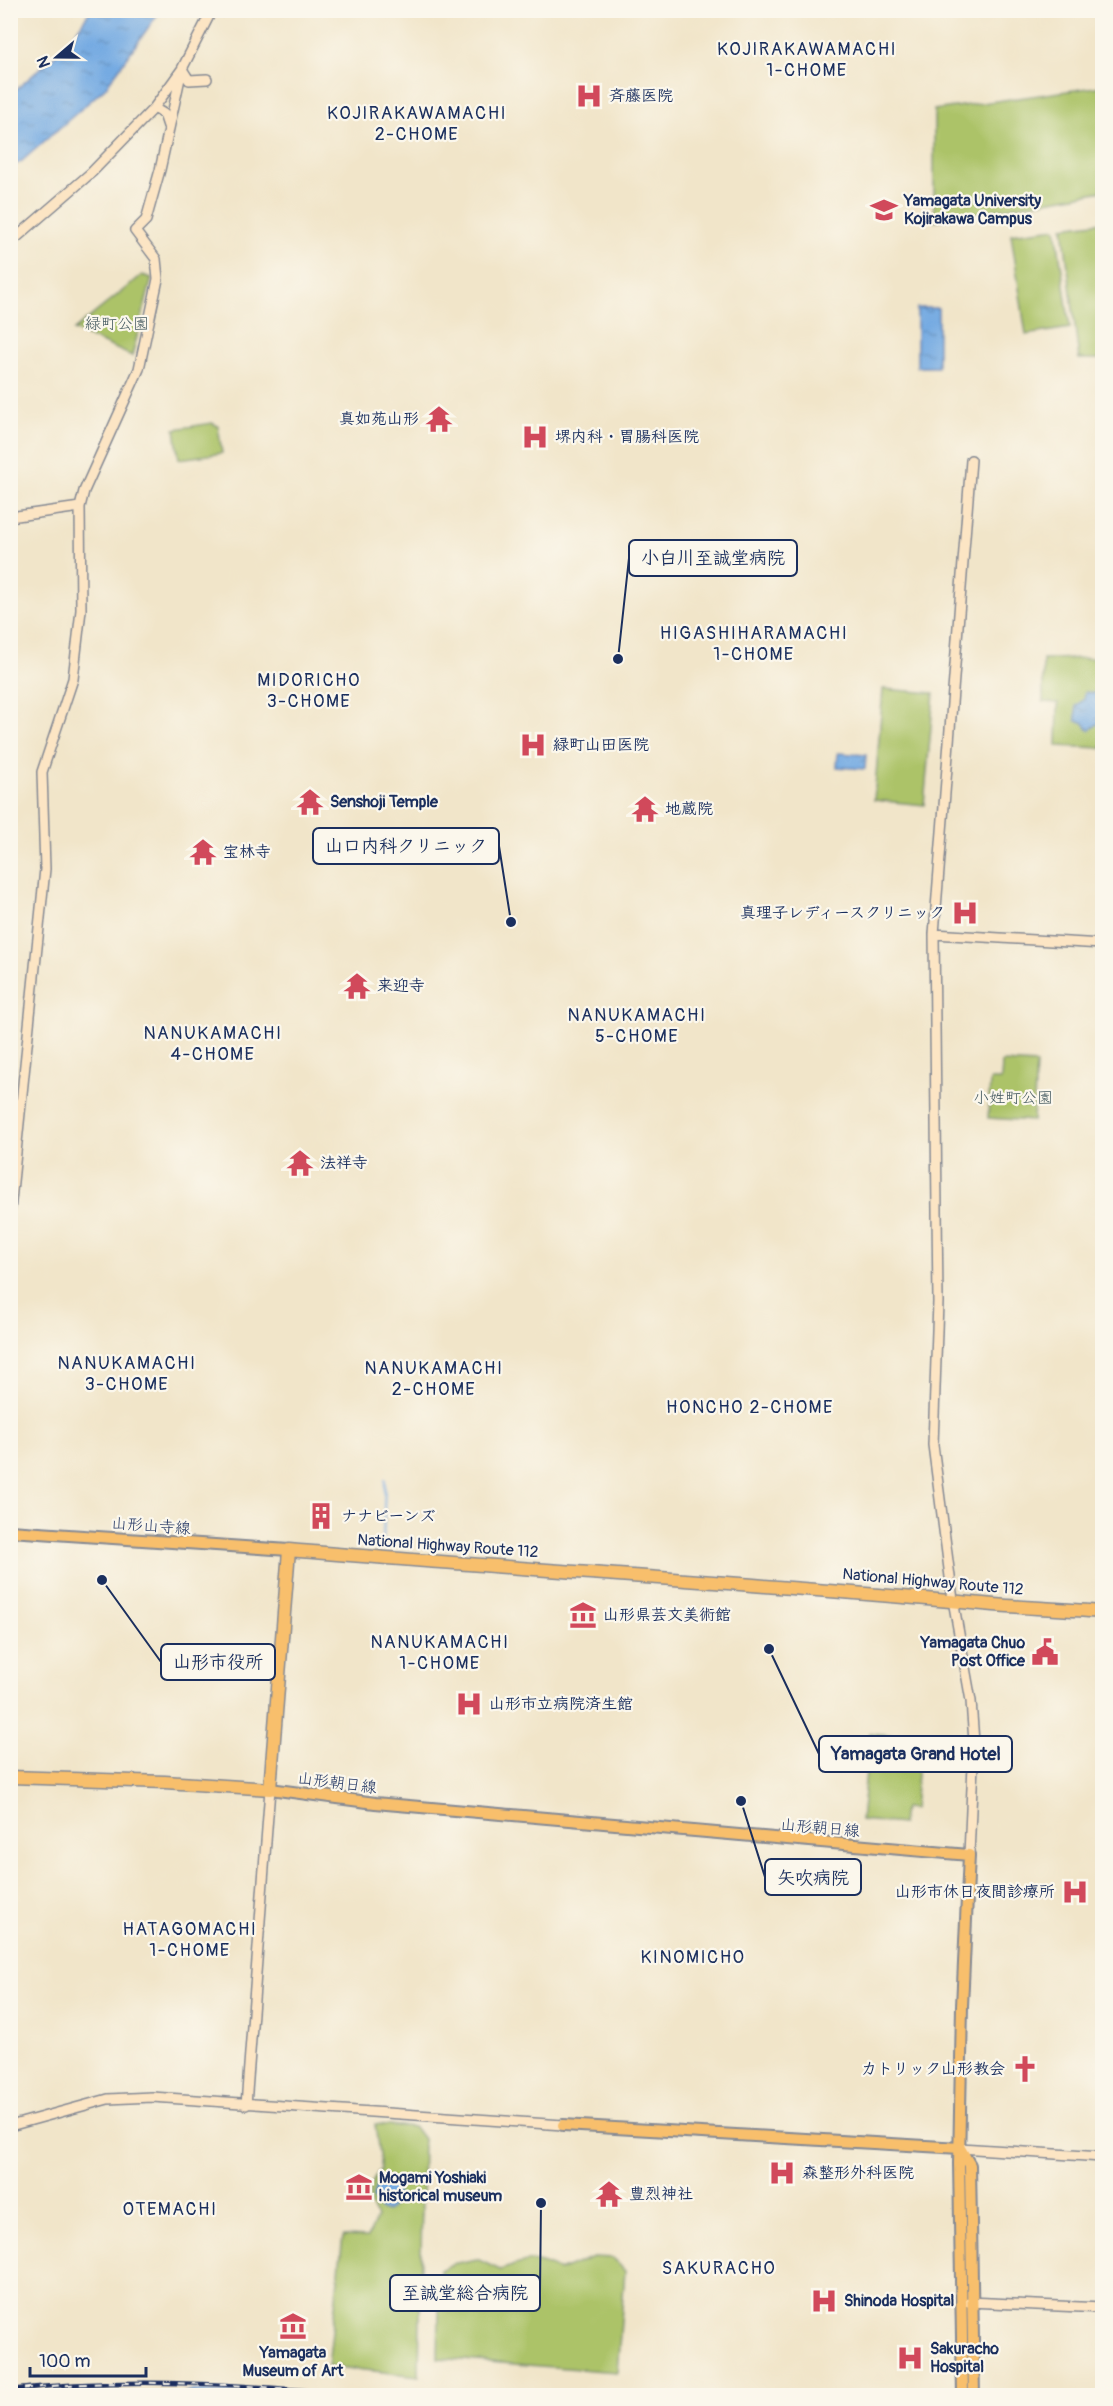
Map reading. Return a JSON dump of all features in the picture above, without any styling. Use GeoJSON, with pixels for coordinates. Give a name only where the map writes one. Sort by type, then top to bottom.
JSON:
{"type":"FeatureCollection","features":[{"type":"Feature","properties":{"kind":"highway","name":"National Highway Route 112"},"geometry":{"type":"LineString","coordinates":[[290,1550],[1102,1612]]}},
{"type":"Feature","properties":{"kind":"highway"},"geometry":{"type":"LineString","coordinates":[[10,1778],[165,1782],[270,1789],[290,1550]]}},
{"type":"Feature","properties":{"kind":"main road","name":"山形山寺線"},"geometry":{"type":"LineString","coordinates":[[10,1531],[290,1550]]}},
{"type":"Feature","properties":{"kind":"main road","name":"山形朝日線"},"geometry":{"type":"LineString","coordinates":[[270,1789],[375,1803],[969,1855]]}},
{"type":"Feature","properties":{"kind":"main road"},"geometry":{"type":"LineString","coordinates":[[963,2396],[967,2302],[959,2164],[962,2006],[969,1855]]}},
{"type":"Feature","properties":{"kind":"main road"},"geometry":{"type":"LineString","coordinates":[[563,2125],[960,2148]]}},
{"type":"Feature","properties":{"kind":"main road"},"geometry":{"type":"LineString","coordinates":[[967,2333],[974,2396]]}},
{"type":"Feature","properties":{"kind":"street"},"geometry":{"type":"LineString","coordinates":[[10,243],[92,172],[154,108],[182,69],[212,10]]}},
{"type":"Feature","properties":{"kind":"street"},"geometry":{"type":"LineString","coordinates":[[182,69],[189,80],[207,79]]}},
{"type":"Feature","properties":{"kind":"street"},"geometry":{"type":"LineString","coordinates":[[10,1211],[45,868],[42,772],[73,679],[81,610],[80,507],[84,492],[139,369],[158,279],[156,259],[135,231],[146,220],[160,170],[182,69]]}},
{"type":"Feature","properties":{"kind":"street"},"geometry":{"type":"LineString","coordinates":[[154,108],[164,114],[168,126]]}},
{"type":"Feature","properties":{"kind":"street"},"geometry":{"type":"LineString","coordinates":[[969,1855],[974,1742],[972,1711],[953,1600],[933,1445],[938,1302],[934,934],[970,460]]}},
{"type":"Feature","properties":{"kind":"street"},"geometry":{"type":"LineString","coordinates":[[10,517],[80,507]]}},
{"type":"Feature","properties":{"kind":"street"},"geometry":{"type":"LineString","coordinates":[[934,934],[1102,944]]}},
{"type":"Feature","properties":{"kind":"street"},"geometry":{"type":"LineString","coordinates":[[246,2105],[270,1789]]}},
{"type":"Feature","properties":{"kind":"street"},"geometry":{"type":"LineString","coordinates":[[10,2126],[108,2099],[152,2097],[563,2125]]}},
{"type":"Feature","properties":{"kind":"street"},"geometry":{"type":"LineString","coordinates":[[960,2148],[1102,2157]]}},
{"type":"Feature","properties":{"kind":"street"},"geometry":{"type":"LineString","coordinates":[[967,2302],[1102,2308]]}},
{"type":"Feature","properties":{"kind":"green space"},"geometry":{"type":"Polygon","coordinates":[[[1102,86],[1102,191],[934,221],[934,110],[1102,86]]]}},
{"type":"Feature","properties":{"kind":"green space"},"geometry":{"type":"Polygon","coordinates":[[[1102,222],[1102,359],[1079,359],[1063,227],[1102,222]]]}},
{"type":"Feature","properties":{"kind":"green space"},"geometry":{"type":"Polygon","coordinates":[[[1056,228],[1070,328],[1026,335],[1011,234],[1056,228]]]}},
{"type":"Feature","properties":{"kind":"green space","name":"緑町公園"},"geometry":{"type":"Polygon","coordinates":[[[142,275],[152,278],[132,356],[74,330],[142,275]]]}},
{"type":"Feature","properties":{"kind":"green space"},"geometry":{"type":"Polygon","coordinates":[[[212,423],[218,426],[222,453],[179,459],[175,429],[212,423]]]}},
{"type":"Feature","properties":{"kind":"green space"},"geometry":{"type":"Polygon","coordinates":[[[1102,658],[1102,748],[1057,746],[1058,703],[1043,702],[1043,659],[1102,658]]]}},
{"type":"Feature","properties":{"kind":"green space"},"geometry":{"type":"Polygon","coordinates":[[[883,689],[934,693],[924,805],[874,800],[883,689]]]}},
{"type":"Feature","properties":{"kind":"green space","name":"小姓町公園"},"geometry":{"type":"Polygon","coordinates":[[[1002,1062],[1036,1064],[1033,1121],[988,1118],[990,1080],[1001,1080],[1002,1062]]]}},
{"type":"Feature","properties":{"kind":"green space"},"geometry":{"type":"Polygon","coordinates":[[[870,1733],[911,1737],[909,1750],[919,1751],[914,1809],[904,1808],[902,1824],[861,1820],[870,1733]]]}},
{"type":"Feature","properties":{"kind":"green space"},"geometry":{"type":"Polygon","coordinates":[[[375,2124],[414,2127],[423,2139],[419,2376],[328,2366],[343,2236],[368,2237],[377,2217],[369,2198],[372,2181],[381,2170],[375,2124]]]}},
{"type":"Feature","properties":{"kind":"green space"},"geometry":{"type":"Polygon","coordinates":[[[593,2257],[613,2258],[625,2271],[617,2372],[438,2358],[440,2270],[452,2264],[477,2259],[500,2270],[517,2264],[536,2262],[559,2271],[593,2257]]]}},
{"type":"Feature","properties":{"kind":"water"},"geometry":{"type":"Polygon","coordinates":[[[90,11],[160,11],[106,87],[22,161],[11,167],[11,94],[67,45],[90,11]]]}},
{"type":"Feature","properties":{"kind":"water"},"geometry":{"type":"Polygon","coordinates":[[[917,308],[938,308],[938,367],[917,367],[917,308]]]}},
{"type":"Feature","properties":{"kind":"water"},"geometry":{"type":"Polygon","coordinates":[[[1086,692],[1099,694],[1102,697],[1102,721],[1089,730],[1083,722],[1076,721],[1076,706],[1084,699],[1086,692]]]}},
{"type":"Feature","properties":{"kind":"water"},"geometry":{"type":"Polygon","coordinates":[[[838,753],[866,755],[865,769],[837,767],[838,753]]]}},
{"type":"Feature","properties":{"kind":"water"},"geometry":{"type":"Polygon","coordinates":[[[386,2177],[393,2179],[396,2184],[397,2202],[387,2212],[379,2209],[373,2198],[377,2182],[386,2177]]]}},
{"type":"Feature","properties":{"kind":"water"},"geometry":{"type":"Polygon","coordinates":[[[194,2390],[268,2395],[181,2395],[194,2390]]]}},
{"type":"Feature","properties":{"kind":"waterway"},"geometry":{"type":"LineString","coordinates":[[383,1544],[385,1480]]}},
{"type":"Feature","properties":{"kind":"railway"},"geometry":{"type":"LineString","coordinates":[[10,2390],[102,2383],[147,2383],[284,2388],[375,2396]]}},
{"type":"Feature","properties":{"kind":"place","name":"斉藤医院"},"geometry":{"type":"Point","coordinates":[589,96]}},
{"type":"Feature","properties":{"kind":"place","name":"Yamagata University Kojirakawa Campus"},"geometry":{"type":"Point","coordinates":[884,210]}},
{"type":"Feature","properties":{"kind":"place","name":"真如苑山形"},"geometry":{"type":"Point","coordinates":[439,419]}},
{"type":"Feature","properties":{"kind":"place","name":"堺内科・胃腸科医院"},"geometry":{"type":"Point","coordinates":[535,437]}},
{"type":"Feature","properties":{"kind":"place","name":"小白川至誠堂病院"},"geometry":{"type":"Point","coordinates":[618,659]}},
{"type":"Feature","properties":{"kind":"place","name":"緑町山田医院"},"geometry":{"type":"Point","coordinates":[533,745]}},
{"type":"Feature","properties":{"kind":"place","name":"Senshoji Temple"},"geometry":{"type":"Point","coordinates":[310,802]}},
{"type":"Feature","properties":{"kind":"place","name":"地蔵院"},"geometry":{"type":"Point","coordinates":[645,809]}},
{"type":"Feature","properties":{"kind":"place","name":"宝林寺"},"geometry":{"type":"Point","coordinates":[203,852]}},
{"type":"Feature","properties":{"kind":"place","name":"真理子レディースクリニック"},"geometry":{"type":"Point","coordinates":[965,913]}},
{"type":"Feature","properties":{"kind":"place","name":"山口内科クリニック"},"geometry":{"type":"Point","coordinates":[511,922]}},
{"type":"Feature","properties":{"kind":"place","name":"来迎寺"},"geometry":{"type":"Point","coordinates":[357,986]}},
{"type":"Feature","properties":{"kind":"place","name":"法祥寺"},"geometry":{"type":"Point","coordinates":[300,1163]}},
{"type":"Feature","properties":{"kind":"place","name":"ナナビーンズ"},"geometry":{"type":"Point","coordinates":[321,1516]}},
{"type":"Feature","properties":{"kind":"place","name":"山形市役所"},"geometry":{"type":"Point","coordinates":[102,1580]}},
{"type":"Feature","properties":{"kind":"place","name":"山形県芸文美術館"},"geometry":{"type":"Point","coordinates":[583,1615]}},
{"type":"Feature","properties":{"kind":"place","name":"Yamagata Grand Hotel"},"geometry":{"type":"Point","coordinates":[769,1649]}},
{"type":"Feature","properties":{"kind":"place","name":"Yamagata Chuo Post Office"},"geometry":{"type":"Point","coordinates":[1045,1652]}},
{"type":"Feature","properties":{"kind":"place","name":"山形市立病院済生館"},"geometry":{"type":"Point","coordinates":[469,1704]}},
{"type":"Feature","properties":{"kind":"place","name":"矢吹病院"},"geometry":{"type":"Point","coordinates":[741,1801]}},
{"type":"Feature","properties":{"kind":"place","name":"山形市休日夜間診療所"},"geometry":{"type":"Point","coordinates":[1075,1892]}},
{"type":"Feature","properties":{"kind":"place","name":"カトリック山形教会"},"geometry":{"type":"Point","coordinates":[1025,2069]}},
{"type":"Feature","properties":{"kind":"place","name":"森整形外科医院"},"geometry":{"type":"Point","coordinates":[782,2173]}},
{"type":"Feature","properties":{"kind":"place","name":"Mogami Yoshiaki historical museum"},"geometry":{"type":"Point","coordinates":[359,2187]}},
{"type":"Feature","properties":{"kind":"place","name":"豊烈神社"},"geometry":{"type":"Point","coordinates":[609,2194]}},
{"type":"Feature","properties":{"kind":"place","name":"至誠堂総合病院"},"geometry":{"type":"Point","coordinates":[541,2203]}},
{"type":"Feature","properties":{"kind":"place","name":"Shinoda Hospital"},"geometry":{"type":"Point","coordinates":[824,2301]}},
{"type":"Feature","properties":{"kind":"place","name":"Yamagata Museum of Art"},"geometry":{"type":"Point","coordinates":[293,2326]}},
{"type":"Feature","properties":{"kind":"place","name":"Sakuracho Hospital"},"geometry":{"type":"Point","coordinates":[910,2358]}},
{"type":"Feature","properties":{"kind":"district","name":"KOJIRAKAWAMACHI 1-CHOME"},"geometry":{"type":"Point","coordinates":[807,59]}},
{"type":"Feature","properties":{"kind":"district","name":"KOJIRAKAWAMACHI 2-CHOME"},"geometry":{"type":"Point","coordinates":[417,123]}},
{"type":"Feature","properties":{"kind":"district","name":"HIGASHIHARAMACHI 1-CHOME"},"geometry":{"type":"Point","coordinates":[754,643]}},
{"type":"Feature","properties":{"kind":"district","name":"MIDORICHO 3-CHOME"},"geometry":{"type":"Point","coordinates":[309,690]}},
{"type":"Feature","properties":{"kind":"district","name":"NANUKAMACHI 5-CHOME"},"geometry":{"type":"Point","coordinates":[637,1025]}},
{"type":"Feature","properties":{"kind":"district","name":"NANUKAMACHI 4-CHOME"},"geometry":{"type":"Point","coordinates":[213,1043]}},
{"type":"Feature","properties":{"kind":"district","name":"NANUKAMACHI 3-CHOME"},"geometry":{"type":"Point","coordinates":[127,1373]}},
{"type":"Feature","properties":{"kind":"district","name":"NANUKAMACHI 2-CHOME"},"geometry":{"type":"Point","coordinates":[434,1378]}},
{"type":"Feature","properties":{"kind":"district","name":"HONCHO 2-CHOME"},"geometry":{"type":"Point","coordinates":[750,1407]}},
{"type":"Feature","properties":{"kind":"district","name":"NANUKAMACHI 1-CHOME"},"geometry":{"type":"Point","coordinates":[440,1652]}},
{"type":"Feature","properties":{"kind":"district","name":"HATAGOMACHI 1-CHOME"},"geometry":{"type":"Point","coordinates":[190,1939]}},
{"type":"Feature","properties":{"kind":"district","name":"KINOMICHO"},"geometry":{"type":"Point","coordinates":[693,1957]}},
{"type":"Feature","properties":{"kind":"district","name":"OTEMACHI"},"geometry":{"type":"Point","coordinates":[170,2209]}},
{"type":"Feature","properties":{"kind":"district","name":"SAKURACHO"},"geometry":{"type":"Point","coordinates":[719,2268]}}]}
